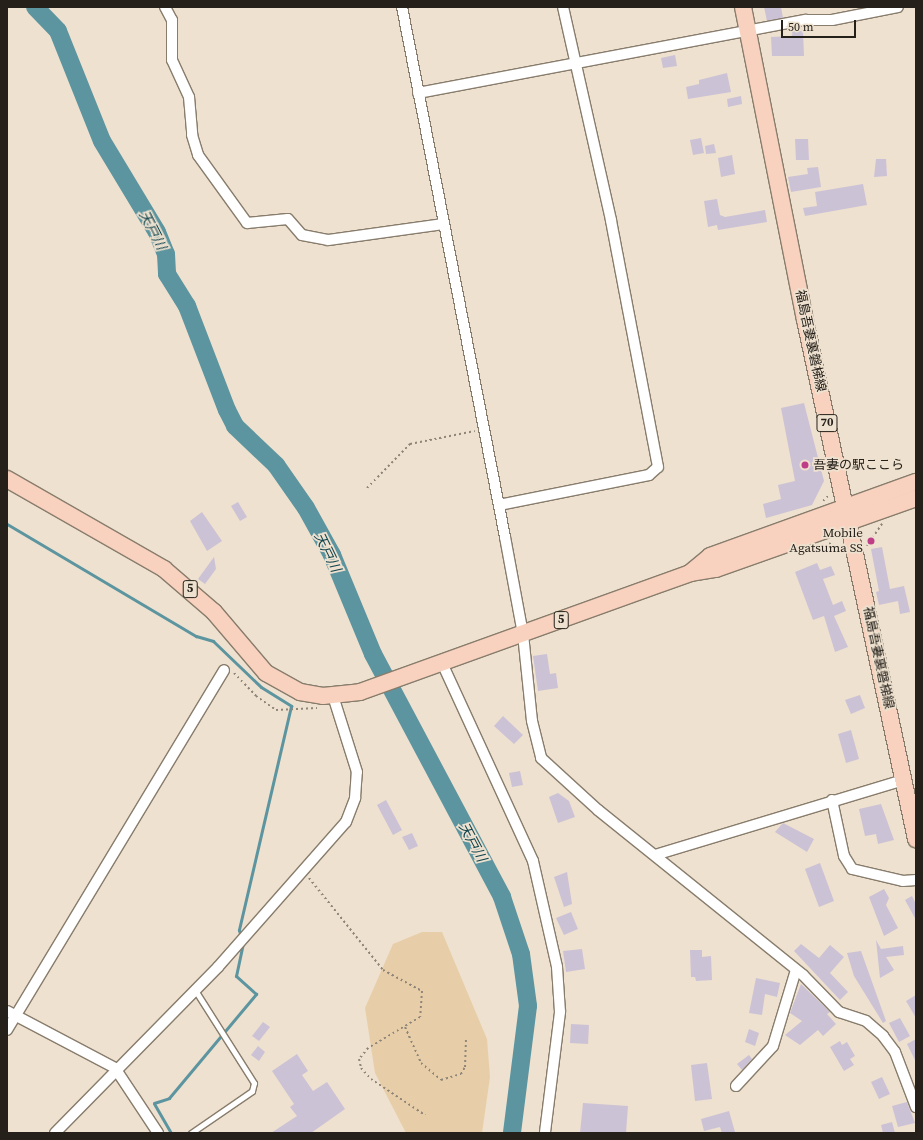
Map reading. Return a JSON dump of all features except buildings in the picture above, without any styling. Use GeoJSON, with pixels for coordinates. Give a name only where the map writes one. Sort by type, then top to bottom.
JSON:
{"type":"FeatureCollection","features":[{"type":"Feature","properties":{"kind":"main road","name":"福島吾妻裏磐梯線"},"geometry":{"type":"LineString","coordinates":[[743,7],[916,839]]}},
{"type":"Feature","properties":{"kind":"main road","name":"5"},"geometry":{"type":"LineString","coordinates":[[7,479],[177,578],[214,612],[258,666],[278,682],[300,692],[334,701],[690,573],[716,569],[916,498]]}},
{"type":"Feature","properties":{"kind":"main road","name":"5"},"geometry":{"type":"LineString","coordinates":[[690,573],[710,556],[916,482]]}},
{"type":"Feature","properties":{"kind":"street"},"geometry":{"type":"LineString","coordinates":[[165,7],[172,20],[172,60],[189,97],[192,135],[198,155],[247,223],[288,219],[304,237],[328,240],[444,224]]}},
{"type":"Feature","properties":{"kind":"street"},"geometry":{"type":"LineString","coordinates":[[402,7],[523,634],[532,721],[541,758],[655,855],[796,970],[839,1012],[866,1021],[889,1042],[916,1107]]}},
{"type":"Feature","properties":{"kind":"street"},"geometry":{"type":"LineString","coordinates":[[499,505],[649,475],[658,467],[611,220],[574,64],[564,7]]}},
{"type":"Feature","properties":{"kind":"street"},"geometry":{"type":"LineString","coordinates":[[418,93],[747,32],[898,7]]}},
{"type":"Feature","properties":{"kind":"street"},"geometry":{"type":"LineString","coordinates":[[437,665],[533,861],[557,967],[560,1012],[545,1133]]}},
{"type":"Feature","properties":{"kind":"street"},"geometry":{"type":"LineString","coordinates":[[7,1030],[11,1013],[224,670]]}},
{"type":"Feature","properties":{"kind":"street"},"geometry":{"type":"LineString","coordinates":[[55,1133],[195,990],[338,833],[352,811],[355,798],[355,759],[334,701]]}},
{"type":"Feature","properties":{"kind":"street"},"geometry":{"type":"LineString","coordinates":[[655,855],[832,800],[904,780]]}},
{"type":"Feature","properties":{"kind":"street"},"geometry":{"type":"LineString","coordinates":[[832,800],[844,856],[852,869],[903,882],[916,880]]}},
{"type":"Feature","properties":{"kind":"street"},"geometry":{"type":"LineString","coordinates":[[736,1086],[773,1046],[796,970]]}},
{"type":"Feature","properties":{"kind":"street"},"geometry":{"type":"LineString","coordinates":[[11,1013],[116,1069],[158,1133]]}},
{"type":"Feature","properties":{"kind":"lane"},"geometry":{"type":"LineString","coordinates":[[191,1133],[252,1091],[254,1083],[195,990]]}},
{"type":"Feature","properties":{"kind":"path"},"geometry":{"type":"LineString","coordinates":[[367,488],[410,444],[484,430]]}},
{"type":"Feature","properties":{"kind":"path"},"geometry":{"type":"LineString","coordinates":[[865,549],[885,520]]}},
{"type":"Feature","properties":{"kind":"path"},"geometry":{"type":"LineString","coordinates":[[828,540],[847,552]]}},
{"type":"Feature","properties":{"kind":"path"},"geometry":{"type":"LineString","coordinates":[[224,670],[237,675],[256,696],[279,711],[334,701]]}},
{"type":"Feature","properties":{"kind":"path"},"geometry":{"type":"LineString","coordinates":[[304,870],[383,970],[422,991],[420,1018],[368,1048],[359,1059],[361,1068],[371,1079],[425,1115]]}},
{"type":"Feature","properties":{"kind":"path"},"geometry":{"type":"LineString","coordinates":[[405,1027],[421,1063],[441,1080],[461,1074],[466,1062],[466,1037]]}},
{"type":"Feature","properties":{"kind":"shaded area"},"geometry":{"type":"Polygon","coordinates":[[[422,932],[442,932],[487,1039],[490,1077],[482,1133],[406,1133],[375,1073],[365,1008],[393,944],[422,932]]]}},
{"type":"Feature","properties":{"kind":"waterway","name":"天戸川"},"geometry":{"type":"LineString","coordinates":[[35,7],[58,31],[102,141],[157,232],[166,254],[167,274],[187,306],[227,410],[235,426],[276,465],[306,508],[332,555],[373,654],[502,897],[521,954],[528,1006],[512,1133]]}},
{"type":"Feature","properties":{"kind":"waterway"},"geometry":{"type":"LineString","coordinates":[[7,524],[196,636],[213,641],[261,687],[291,706],[239,930],[241,937]]}},
{"type":"Feature","properties":{"kind":"waterway"},"geometry":{"type":"LineString","coordinates":[[171,1133],[154,1103],[169,1098],[256,994],[236,976],[243,943]]}},
{"type":"Feature","properties":{"kind":"place","name":"吾妻の駅ここら"},"geometry":{"type":"Point","coordinates":[805,465]}},
{"type":"Feature","properties":{"kind":"place","name":"Mobile Agatsuma SS"},"geometry":{"type":"Point","coordinates":[871,541]}}]}
